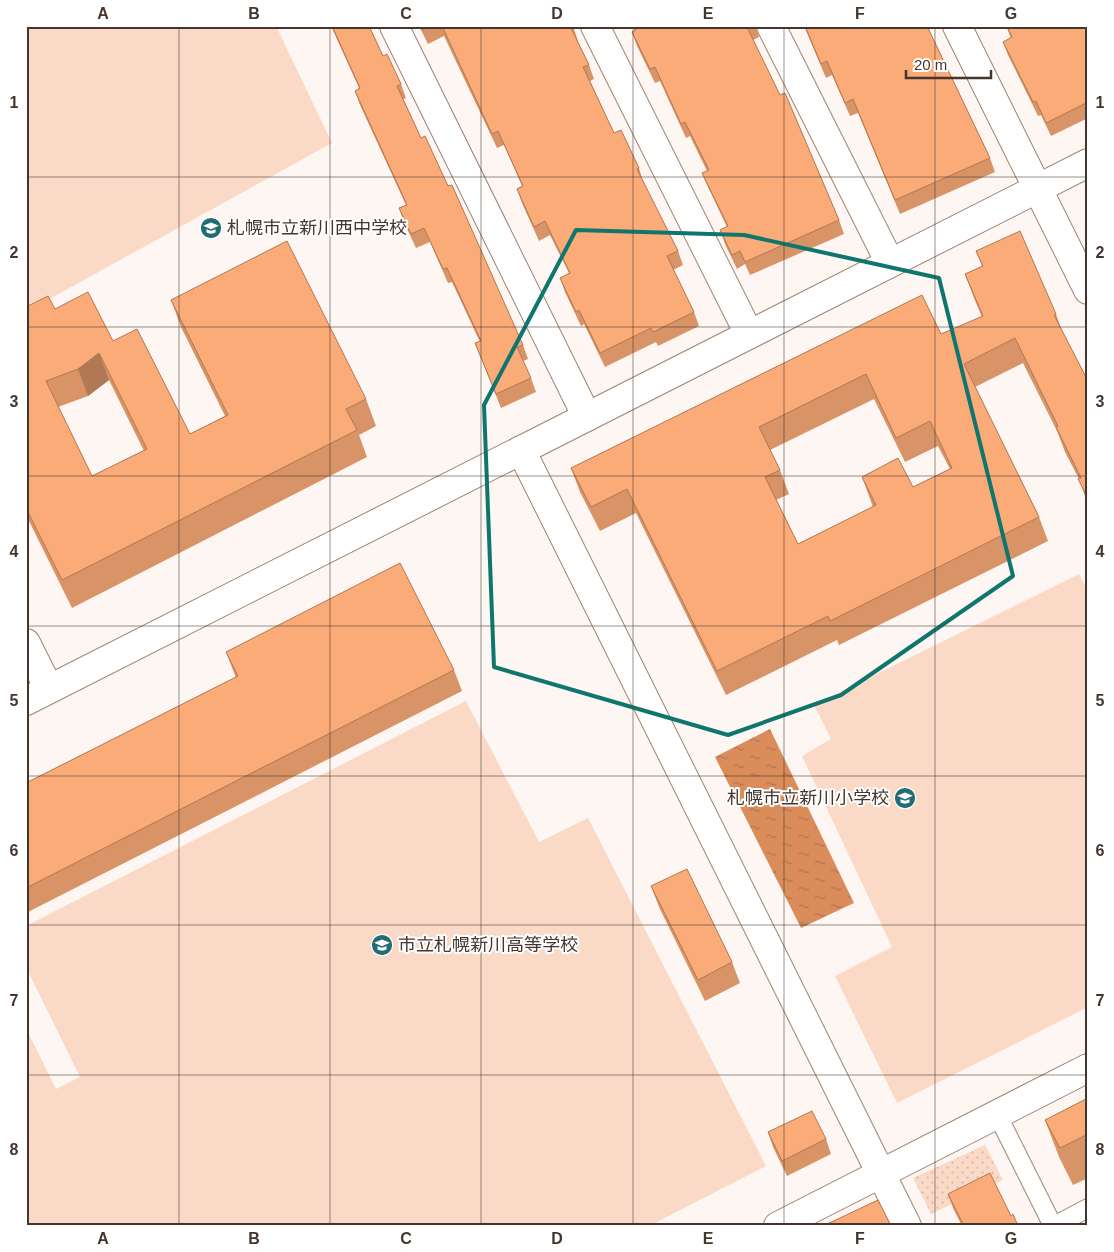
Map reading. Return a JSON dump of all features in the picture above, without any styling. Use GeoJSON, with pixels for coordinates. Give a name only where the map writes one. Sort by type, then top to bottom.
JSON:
{"type":"FeatureCollection","features":[{"type":"Feature","properties":{"kind":"street"},"geometry":{"type":"LineString","coordinates":[[394,26],[587,417]]}},
{"type":"Feature","properties":{"kind":"street"},"geometry":{"type":"LineString","coordinates":[[595,26],[749,334]]}},
{"type":"Feature","properties":{"kind":"street"},"geometry":{"type":"LineString","coordinates":[[771,26],[890,263]]}},
{"type":"Feature","properties":{"kind":"street"},"geometry":{"type":"LineString","coordinates":[[957,26],[1088,290]]}},
{"type":"Feature","properties":{"kind":"street"},"geometry":{"type":"LineString","coordinates":[[26,643],[38,695],[1088,163]]}},
{"type":"Feature","properties":{"kind":"street"},"geometry":{"type":"LineString","coordinates":[[521,450],[907,1226]]}},
{"type":"Feature","properties":{"kind":"street"},"geometry":{"type":"LineString","coordinates":[[778,1226],[1088,1068]]}},
{"type":"Feature","properties":{"kind":"lane"},"geometry":{"type":"LineString","coordinates":[[997,1114],[1053,1226],[1088,1208]]}},
{"type":"Feature","properties":{"kind":"highlighted area"},"geometry":{"type":"Polygon","coordinates":[[[576,230],[744,235],[939,278],[1013,576],[841,695],[728,735],[494,667],[484,405],[576,230]]]}},
{"type":"Feature","properties":{"kind":"shaded area"},"geometry":{"type":"Polygon","coordinates":[[[26,26],[276,26],[332,143],[26,312],[26,26]]]}},
{"type":"Feature","properties":{"kind":"shaded area"},"geometry":{"type":"Polygon","coordinates":[[[1079,574],[1088,592],[1088,1007],[897,1103],[835,976],[892,947],[802,756],[831,739],[814,705],[1079,574]]]}},
{"type":"Feature","properties":{"kind":"shaded area","name":"市立札幌新川高等学校"},"geometry":{"type":"Polygon","coordinates":[[[466,701],[539,842],[588,818],[766,1166],[649,1226],[26,1226],[26,1028],[56,1089],[80,1077],[26,967],[26,926],[466,701]]]}},
{"type":"Feature","properties":{"kind":"shaded area"},"geometry":{"type":"Polygon","coordinates":[[[985,1145],[1003,1180],[931,1214],[913,1178],[985,1145]]]}},
{"type":"Feature","properties":{"kind":"water"},"geometry":{"type":"Polygon","coordinates":[[[770,729],[854,903],[801,928],[715,757],[770,729]]]}},
{"type":"Feature","properties":{"kind":"building"},"geometry":{"type":"Polygon","coordinates":[[[332,26],[369,26],[383,56],[387,54],[401,84],[397,86],[421,138],[425,136],[448,186],[452,185],[523,345],[517,347],[531,378],[496,394],[475,343],[481,341],[447,268],[443,269],[424,228],[411,234],[399,208],[407,205],[355,91],[360,88],[332,26]]]}},
{"type":"Feature","properties":{"kind":"building"},"geometry":{"type":"Polygon","coordinates":[[[421,26],[430,26],[422,30],[421,26]]]}},
{"type":"Feature","properties":{"kind":"building"},"geometry":{"type":"Polygon","coordinates":[[[442,26],[573,26],[571,28],[589,65],[583,67],[614,133],[621,130],[639,168],[637,169],[678,251],[667,256],[694,312],[653,332],[651,328],[600,353],[579,310],[576,312],[560,278],[570,273],[545,221],[534,227],[517,189],[523,186],[498,131],[492,134],[442,26]]]}},
{"type":"Feature","properties":{"kind":"building"},"geometry":{"type":"Polygon","coordinates":[[[634,26],[748,26],[780,95],[785,93],[839,220],[745,262],[740,251],[732,255],[720,230],[728,226],[702,173],[709,170],[685,122],[681,124],[655,67],[650,69],[632,32],[636,30],[634,26]]]}},
{"type":"Feature","properties":{"kind":"building"},"geometry":{"type":"Polygon","coordinates":[[[805,26],[927,26],[990,158],[895,200],[853,99],[845,103],[827,61],[821,64],[805,26]]]}},
{"type":"Feature","properties":{"kind":"building"},"geometry":{"type":"Polygon","coordinates":[[[1007,26],[1088,26],[1088,102],[1046,123],[1036,101],[1033,102],[1003,42],[1012,37],[1007,26]]]}},
{"type":"Feature","properties":{"kind":"building"},"geometry":{"type":"Polygon","coordinates":[[[1020,231],[1056,314],[1054,315],[1088,381],[1088,498],[1078,479],[1081,478],[1056,427],[1058,426],[1015,338],[964,364],[1039,517],[830,621],[828,616],[717,671],[627,489],[591,507],[571,468],[922,295],[941,334],[983,316],[965,274],[983,266],[976,251],[1020,231]],[[866,374],[759,427],[780,470],[765,477],[798,544],[876,505],[862,477],[898,458],[913,487],[952,468],[930,421],[896,438],[866,374]]]}},
{"type":"Feature","properties":{"kind":"building"},"geometry":{"type":"Polygon","coordinates":[[[287,241],[366,399],[346,409],[357,430],[62,580],[26,508],[26,307],[48,296],[55,309],[88,292],[113,341],[137,329],[190,434],[228,415],[171,300],[287,241]],[[99,353],[78,369],[46,381],[92,476],[147,449],[99,353]]]}},
{"type":"Feature","properties":{"kind":"building"},"geometry":{"type":"Polygon","coordinates":[[[400,563],[454,670],[26,888],[26,783],[238,676],[226,652],[400,563]]]}},
{"type":"Feature","properties":{"kind":"building"},"geometry":{"type":"Polygon","coordinates":[[[687,869],[732,962],[698,980],[651,886],[687,869]]]}},
{"type":"Feature","properties":{"kind":"building"},"geometry":{"type":"Polygon","coordinates":[[[1088,1098],[1088,1134],[1060,1148],[1045,1120],[1088,1098]]]}},
{"type":"Feature","properties":{"kind":"building"},"geometry":{"type":"Polygon","coordinates":[[[812,1111],[826,1139],[782,1161],[768,1132],[812,1111]]]}},
{"type":"Feature","properties":{"kind":"building"},"geometry":{"type":"Polygon","coordinates":[[[990,1173],[1011,1216],[1013,1214],[1018,1226],[964,1226],[948,1194],[990,1173]]]}},
{"type":"Feature","properties":{"kind":"building"},"geometry":{"type":"Polygon","coordinates":[[[878,1200],[891,1226],[823,1226],[878,1200]]]}},
{"type":"Feature","properties":{"kind":"place","name":"札幌市立新川西中学校"},"geometry":{"type":"Point","coordinates":[211,228]}},
{"type":"Feature","properties":{"kind":"place","name":"札幌市立新川小学校"},"geometry":{"type":"Point","coordinates":[905,798]}},
{"type":"Feature","properties":{"kind":"place","name":"市立札幌新川高等学校"},"geometry":{"type":"Point","coordinates":[382,945]}}]}
